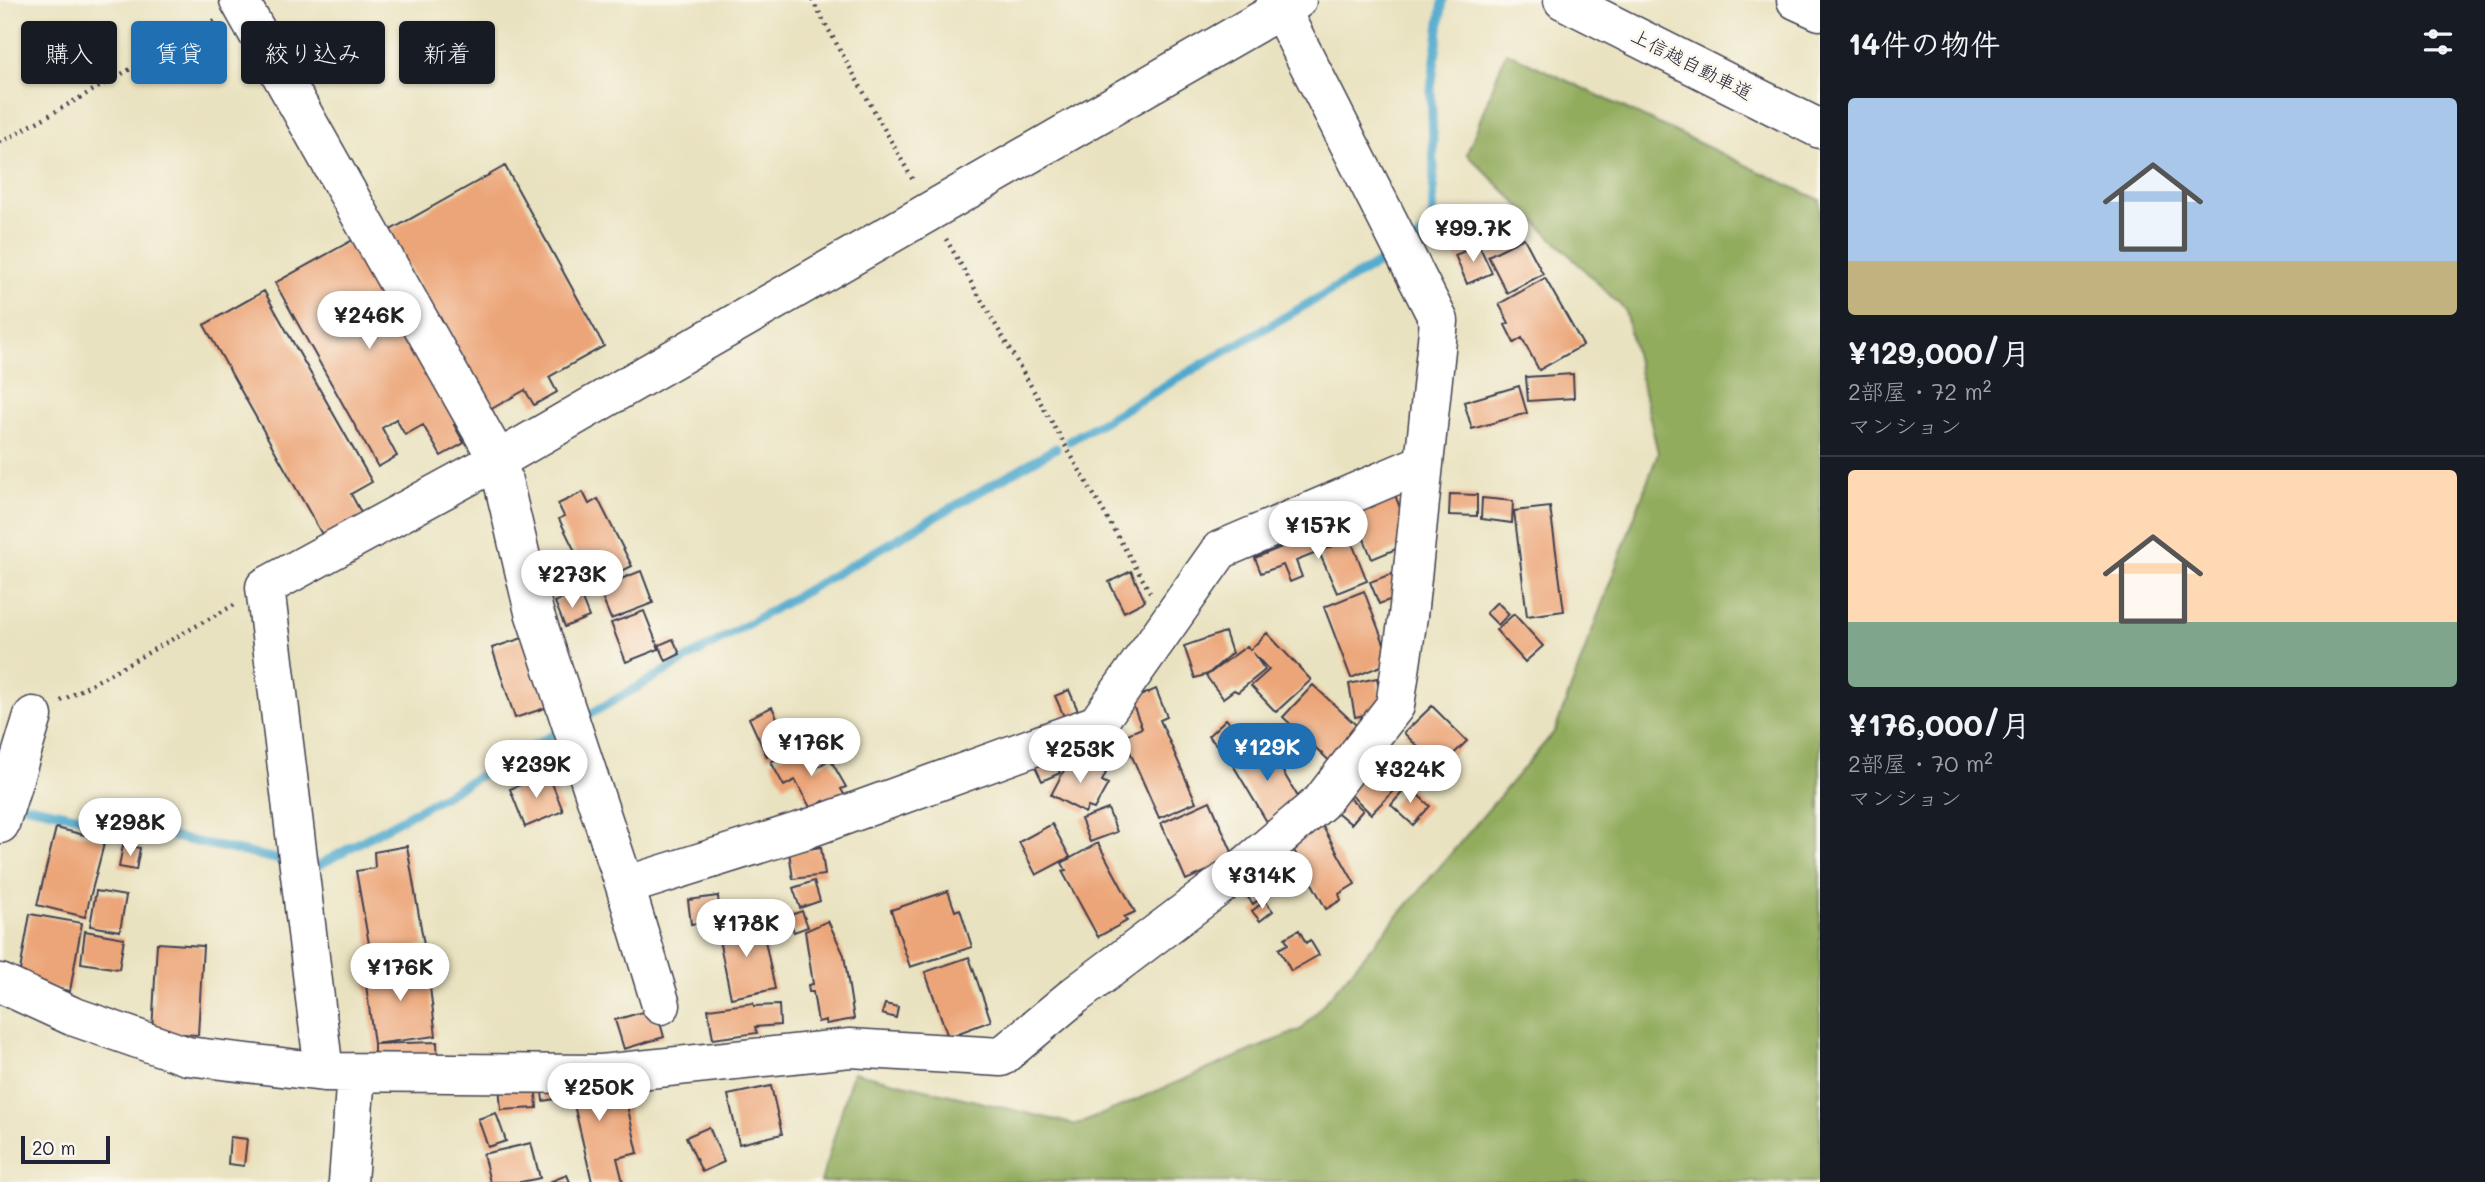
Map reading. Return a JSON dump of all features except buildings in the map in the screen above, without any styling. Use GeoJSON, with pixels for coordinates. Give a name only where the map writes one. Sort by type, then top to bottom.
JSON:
{"type":"FeatureCollection","features":[{"type":"Feature","properties":{"kind":"main road","name":"上信越自動車道"},"geometry":{"type":"LineString","coordinates":[[1563,0],[1820,129]]}},
{"type":"Feature","properties":{"kind":"main road"},"geometry":{"type":"LineString","coordinates":[[1796,0],[1820,11]]}},
{"type":"Feature","properties":{"kind":"main road"},"geometry":{"type":"LineString","coordinates":[[241,3],[498,460],[534,612],[625,886],[661,1005]]}},
{"type":"Feature","properties":{"kind":"main road"},"geometry":{"type":"LineString","coordinates":[[0,983],[72,1016],[187,1056],[340,1073],[601,1074],[850,1048],[1001,1057],[1073,996],[1242,869],[1321,802],[1395,706],[1408,616],[1439,321],[1284,3],[498,460],[265,587],[340,1073],[348,1182]]}},
{"type":"Feature","properties":{"kind":"main road"},"geometry":{"type":"LineString","coordinates":[[625,886],[807,828],[1097,724],[1220,550],[1424,463]]}},
{"type":"Feature","properties":{"kind":"main road"},"geometry":{"type":"LineString","coordinates":[[0,824],[33,716]]}},
{"type":"Feature","properties":{"kind":"path"},"geometry":{"type":"LineString","coordinates":[[812,0],[930,211],[1168,623]]}},
{"type":"Feature","properties":{"kind":"path"},"geometry":{"type":"LineString","coordinates":[[0,144],[241,3]]}},
{"type":"Feature","properties":{"kind":"path"},"geometry":{"type":"LineString","coordinates":[[33,716],[265,587]]}},
{"type":"Feature","properties":{"kind":"green space"},"geometry":{"type":"Polygon","coordinates":[[[1506,52],[1820,200],[1820,1182],[821,1182],[853,1072],[1077,1125],[1302,1029],[1555,731],[1658,453],[1625,310],[1467,154],[1506,52]]]}},
{"type":"Feature","properties":{"kind":"waterway"},"geometry":{"type":"LineString","coordinates":[[1412,244],[1432,225],[1434,169],[1431,89],[1443,0]]}},
{"type":"Feature","properties":{"kind":"waterway"},"geometry":{"type":"LineString","coordinates":[[1069,441],[1391,256]]}},
{"type":"Feature","properties":{"kind":"waterway"},"geometry":{"type":"LineString","coordinates":[[585,717],[1056,448]]}},
{"type":"Feature","properties":{"kind":"waterway"},"geometry":{"type":"LineString","coordinates":[[319,865],[562,730]]}},
{"type":"Feature","properties":{"kind":"waterway"},"geometry":{"type":"LineString","coordinates":[[24,805],[281,860]]}}]}
